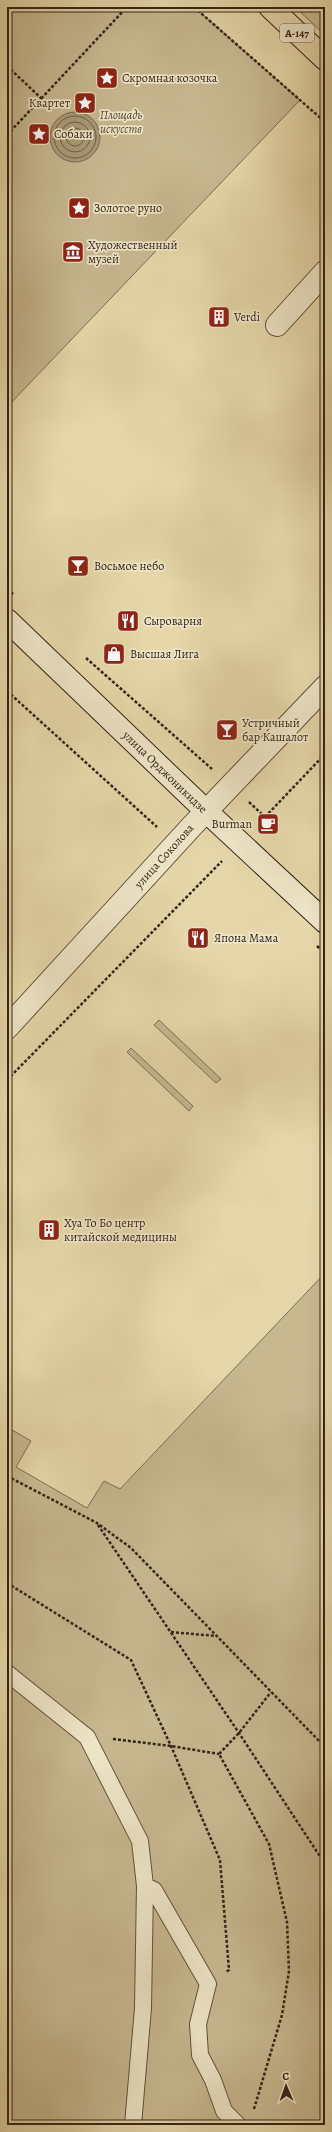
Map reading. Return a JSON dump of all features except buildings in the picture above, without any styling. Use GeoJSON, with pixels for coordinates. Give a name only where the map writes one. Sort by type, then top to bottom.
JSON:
{"type":"FeatureCollection","features":[{"type":"Feature","properties":{"kind":"main road","name":"А-147"},"geometry":{"type":"LineString","coordinates":[[270,7],[325,59]]}},
{"type":"Feature","properties":{"kind":"street"},"geometry":{"type":"LineString","coordinates":[[277,325],[325,272]]}},
{"type":"Feature","properties":{"kind":"street","name":"улица Орджоникидзе"},"geometry":{"type":"LineString","coordinates":[[7,620],[206,811],[325,922]]}},
{"type":"Feature","properties":{"kind":"street","name":"улица Соколова"},"geometry":{"type":"LineString","coordinates":[[7,1028],[206,811],[325,687]]}},
{"type":"Feature","properties":{"kind":"lane"},"geometry":{"type":"LineString","coordinates":[[7,1673],[87,1737],[140,1841],[145,1886],[143,2008],[133,2125]]}},
{"type":"Feature","properties":{"kind":"lane"},"geometry":{"type":"LineString","coordinates":[[145,1886],[154,1890],[208,1984],[198,2024],[200,2055],[213,2080],[224,2111],[238,2125]]}},
{"type":"Feature","properties":{"kind":"path"},"geometry":{"type":"LineString","coordinates":[[7,135],[126,7]]}},
{"type":"Feature","properties":{"kind":"path"},"geometry":{"type":"LineString","coordinates":[[194,7],[325,122]]}},
{"type":"Feature","properties":{"kind":"path"},"geometry":{"type":"LineString","coordinates":[[7,66],[42,99]]}},
{"type":"Feature","properties":{"kind":"path"},"geometry":{"type":"LineString","coordinates":[[7,589],[19,599]]}},
{"type":"Feature","properties":{"kind":"path"},"geometry":{"type":"LineString","coordinates":[[83,655],[266,817]]}},
{"type":"Feature","properties":{"kind":"path"},"geometry":{"type":"LineString","coordinates":[[7,691],[157,827]]}},
{"type":"Feature","properties":{"kind":"path"},"geometry":{"type":"LineString","coordinates":[[7,1080],[266,817],[325,754]]}},
{"type":"Feature","properties":{"kind":"path"},"geometry":{"type":"LineString","coordinates":[[7,1476],[97,1523],[131,1548],[325,1747]]}},
{"type":"Feature","properties":{"kind":"path"},"geometry":{"type":"LineString","coordinates":[[97,1523],[239,1733],[325,1864]]}},
{"type":"Feature","properties":{"kind":"path"},"geometry":{"type":"LineString","coordinates":[[7,1583],[131,1660],[171,1746],[220,1860],[229,1970],[208,1984]]}},
{"type":"Feature","properties":{"kind":"path"},"geometry":{"type":"LineString","coordinates":[[171,1632],[217,1636]]}},
{"type":"Feature","properties":{"kind":"path"},"geometry":{"type":"LineString","coordinates":[[219,1754],[239,1733],[271,1692]]}},
{"type":"Feature","properties":{"kind":"path"},"geometry":{"type":"LineString","coordinates":[[87,1737],[171,1746],[219,1754]]}},
{"type":"Feature","properties":{"kind":"path"},"geometry":{"type":"LineString","coordinates":[[219,1754],[269,1844],[287,1922],[288,1971],[282,2015],[254,2110]]}},
{"type":"Feature","properties":{"kind":"green space","name":"Площадь искусств"},"geometry":{"type":"Polygon","coordinates":[[[7,7],[194,7],[300,100],[7,407],[7,7]]]}},
{"type":"Feature","properties":{"kind":"green space"},"geometry":{"type":"Polygon","coordinates":[[[295,7],[325,7],[325,35],[295,7]]]}},
{"type":"Feature","properties":{"kind":"green space"},"geometry":{"type":"Polygon","coordinates":[[[159,1020],[221,1079],[216,1083],[154,1025],[159,1020]]]}},
{"type":"Feature","properties":{"kind":"green space"},"geometry":{"type":"Polygon","coordinates":[[[131,1048],[193,1106],[189,1111],[127,1052],[131,1048]]]}},
{"type":"Feature","properties":{"kind":"green space"},"geometry":{"type":"Polygon","coordinates":[[[325,1273],[325,2125],[7,2125],[7,1427],[31,1441],[16,1467],[87,1508],[104,1481],[120,1489],[325,1273]]]}},
{"type":"Feature","properties":{"kind":"water"},"geometry":{"type":"Polygon","coordinates":[[[75,112],[84,114],[95,123],[100,137],[98,146],[89,157],[75,162],[66,160],[55,151],[50,137],[52,128],[61,117],[75,112]]]}},
{"type":"Feature","properties":{"kind":"place","name":"Скромная козочка"},"geometry":{"type":"Point","coordinates":[107,78]}},
{"type":"Feature","properties":{"kind":"place","name":"Квартет"},"geometry":{"type":"Point","coordinates":[85,103]}},
{"type":"Feature","properties":{"kind":"place","name":"Собаки"},"geometry":{"type":"Point","coordinates":[39,134]}},
{"type":"Feature","properties":{"kind":"place","name":"Золотое руно"},"geometry":{"type":"Point","coordinates":[79,208]}},
{"type":"Feature","properties":{"kind":"place","name":"Художественный музей"},"geometry":{"type":"Point","coordinates":[73,252]}},
{"type":"Feature","properties":{"kind":"place","name":"Verdi"},"geometry":{"type":"Point","coordinates":[219,317]}},
{"type":"Feature","properties":{"kind":"place","name":"Восьмое небо"},"geometry":{"type":"Point","coordinates":[78,566]}},
{"type":"Feature","properties":{"kind":"place","name":"Сыроварня"},"geometry":{"type":"Point","coordinates":[128,621]}},
{"type":"Feature","properties":{"kind":"place","name":"Высшая Лига"},"geometry":{"type":"Point","coordinates":[114,654]}},
{"type":"Feature","properties":{"kind":"place","name":"Устричный бар Кашалот"},"geometry":{"type":"Point","coordinates":[227,730]}},
{"type":"Feature","properties":{"kind":"place","name":"Burman"},"geometry":{"type":"Point","coordinates":[268,824]}},
{"type":"Feature","properties":{"kind":"place","name":"Япона Мама"},"geometry":{"type":"Point","coordinates":[198,938]}},
{"type":"Feature","properties":{"kind":"place","name":"Хуа То Бо центр китайской медицины"},"geometry":{"type":"Point","coordinates":[49,1230]}}]}
